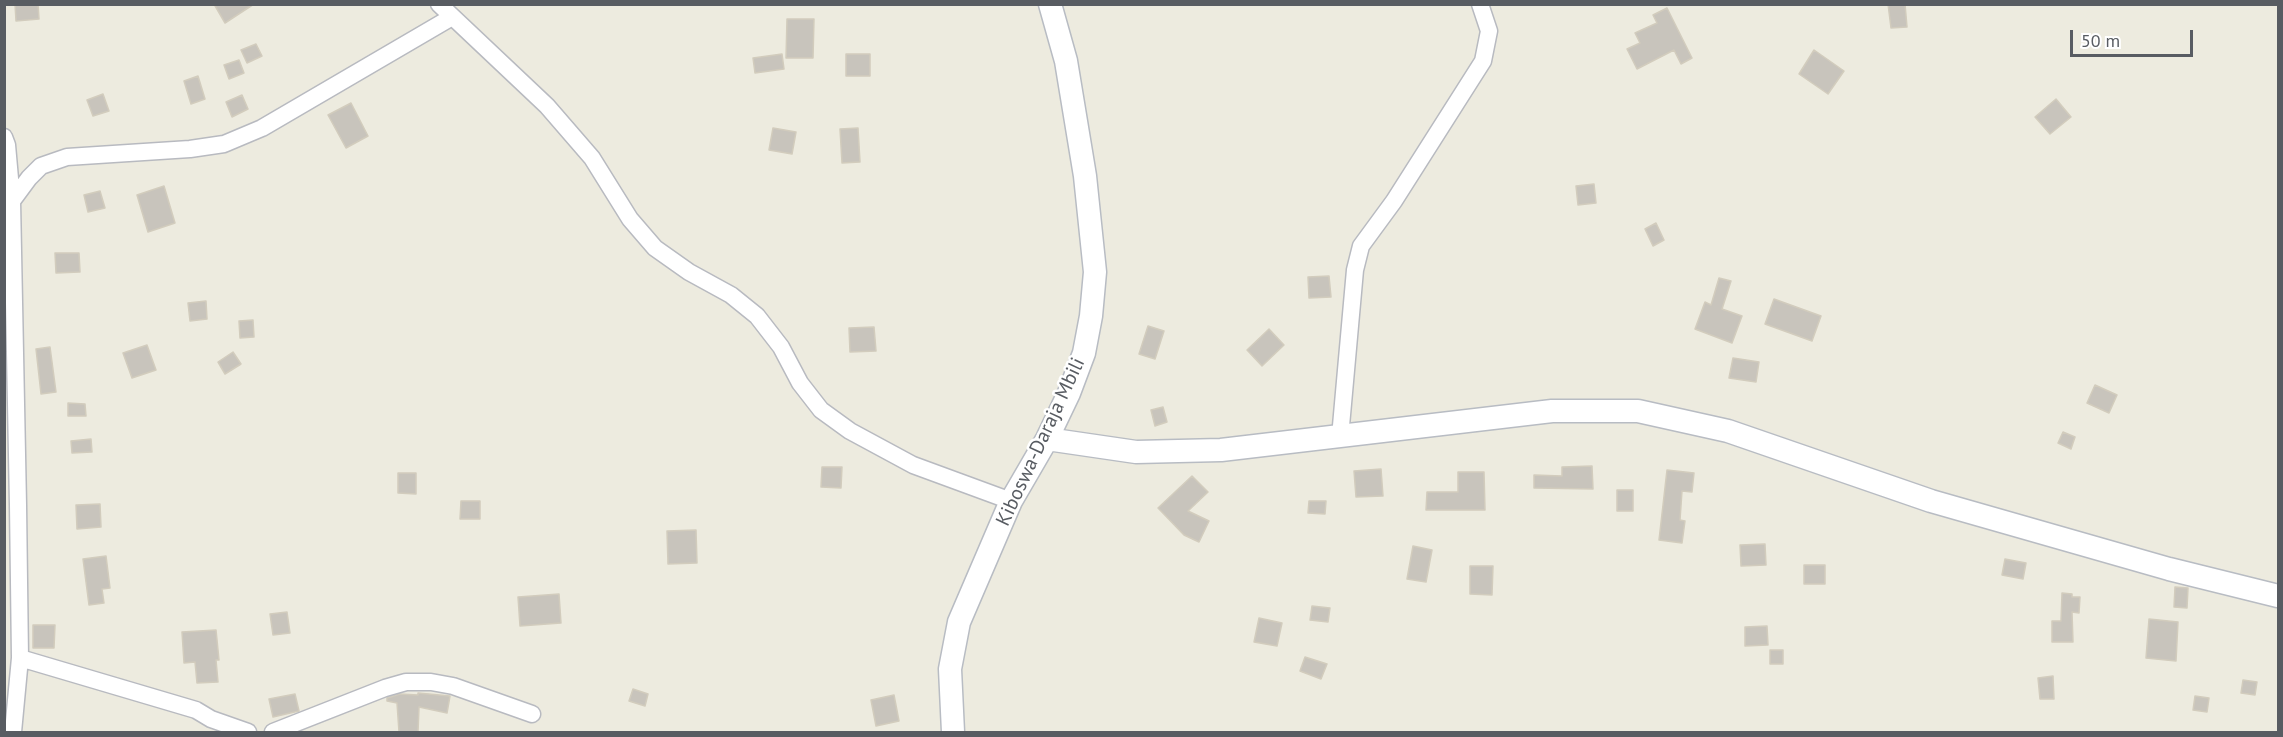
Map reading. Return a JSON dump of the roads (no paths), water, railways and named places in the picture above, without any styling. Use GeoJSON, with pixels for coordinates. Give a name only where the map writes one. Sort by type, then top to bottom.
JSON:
{"type":"FeatureCollection","features":[{"type":"Feature","properties":{"kind":"main road","name":"Kiboswa-Daraja Mbili"},"geometry":{"type":"LineString","coordinates":[[953,732],[950,669],[959,622],[1011,501],[1047,439],[1069,393],[1084,353],[1091,316],[1095,272],[1085,176],[1066,61],[1050,4]]}},
{"type":"Feature","properties":{"kind":"main road"},"geometry":{"type":"LineString","coordinates":[[1047,439],[1136,452],[1221,450],[1552,411],[1638,411],[1728,431],[1931,501],[2169,570],[2278,596]]}},
{"type":"Feature","properties":{"kind":"street"},"geometry":{"type":"LineString","coordinates":[[439,4],[547,106],[592,158],[630,219],[655,248],[688,272],[731,295],[757,316],[781,347],[800,383],[821,410],[850,431],[913,465],[1011,501]]}},
{"type":"Feature","properties":{"kind":"street"},"geometry":{"type":"LineString","coordinates":[[1340,437],[1355,270],[1361,246],[1394,201],[1483,61],[1489,31],[1480,4]]}},
{"type":"Feature","properties":{"kind":"street"},"geometry":{"type":"LineString","coordinates":[[12,201],[41,166],[67,157],[168,151],[224,144],[270,123],[452,17]]}},
{"type":"Feature","properties":{"kind":"street"},"geometry":{"type":"LineString","coordinates":[[4,137],[7,145],[12,201],[20,658],[13,732]]}},
{"type":"Feature","properties":{"kind":"street"},"geometry":{"type":"LineString","coordinates":[[20,658],[196,710],[211,719],[248,732]]}},
{"type":"Feature","properties":{"kind":"street"},"geometry":{"type":"LineString","coordinates":[[273,732],[406,682],[432,682],[453,686],[532,714]]}}]}
